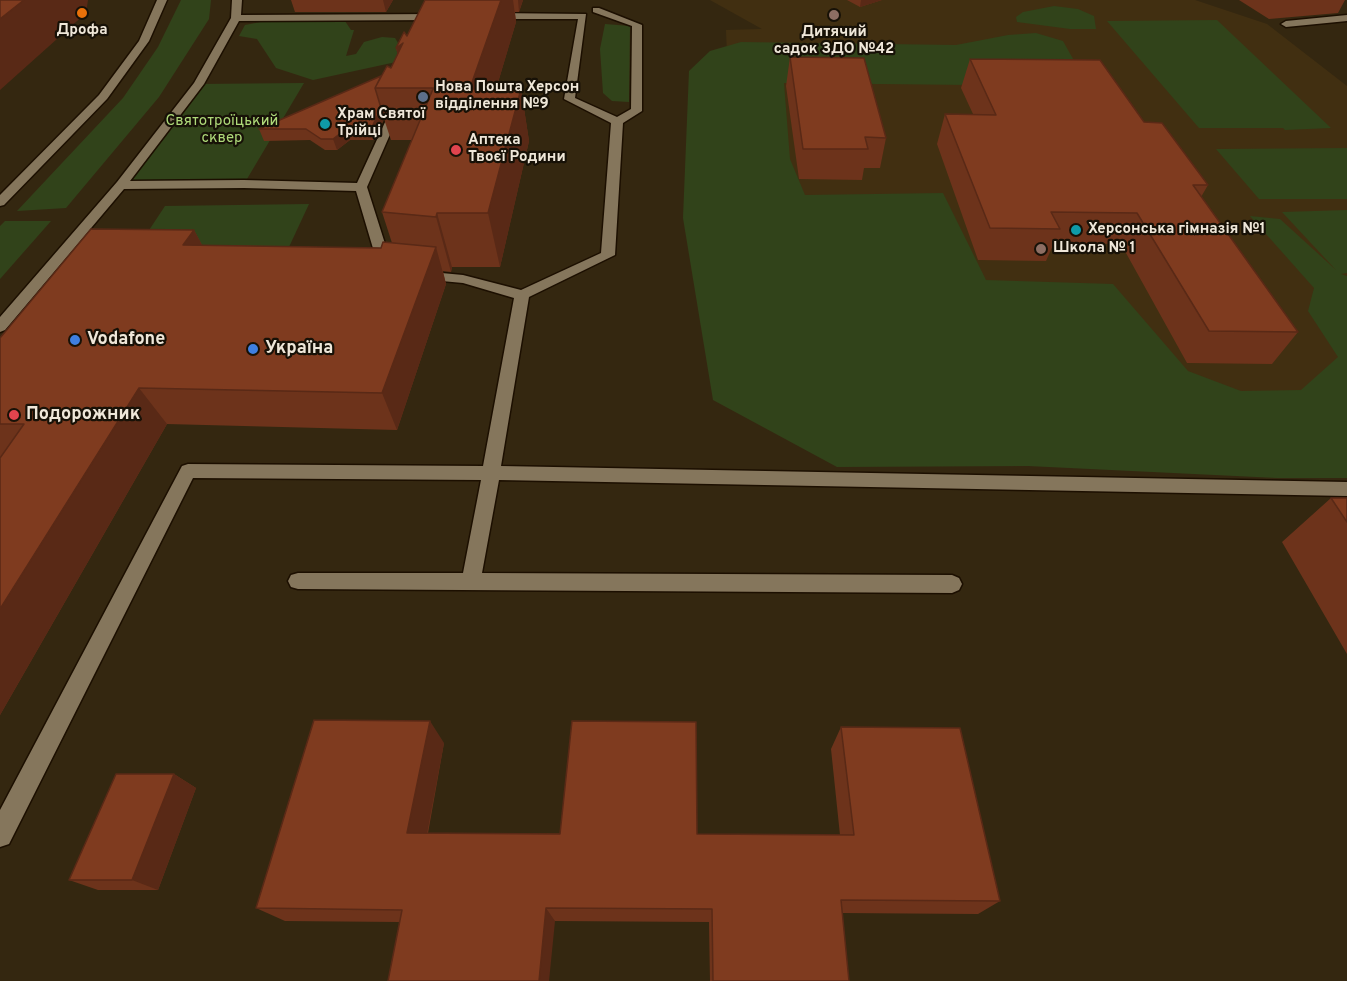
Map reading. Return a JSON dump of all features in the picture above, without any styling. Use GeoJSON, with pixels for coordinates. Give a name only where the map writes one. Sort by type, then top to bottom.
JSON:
{"type":"FeatureCollection","features":[{"type":"Feature","properties":{"kind":"street"},"geometry":{"type":"LineString","coordinates":[[0,202],[103,97],[144,41],[162,0]]}},
{"type":"Feature","properties":{"kind":"street"},"geometry":{"type":"LineString","coordinates":[[0,327],[121,185],[200,84],[236,18],[237,0]]}},
{"type":"Feature","properties":{"kind":"street"},"geometry":{"type":"LineString","coordinates":[[483,16],[583,16],[597,5],[637,25],[636,111],[617,121]]}},
{"type":"Feature","properties":{"kind":"street"},"geometry":{"type":"LineString","coordinates":[[583,16],[569,99],[617,121]]}},
{"type":"Feature","properties":{"kind":"street"},"geometry":{"type":"LineString","coordinates":[[236,18],[440,20]]}},
{"type":"Feature","properties":{"kind":"street"},"geometry":{"type":"LineString","coordinates":[[1286,24],[1347,18]]}},
{"type":"Feature","properties":{"kind":"street"},"geometry":{"type":"LineString","coordinates":[[404,92],[361,187],[387,272],[463,279],[522,295],[608,255],[617,121]]}},
{"type":"Feature","properties":{"kind":"street"},"geometry":{"type":"LineString","coordinates":[[121,185],[244,184],[361,187]]}},
{"type":"Feature","properties":{"kind":"street"},"geometry":{"type":"LineString","coordinates":[[471,582],[522,295]]}},
{"type":"Feature","properties":{"kind":"street"},"geometry":{"type":"LineString","coordinates":[[0,835],[188,471],[491,473],[1347,489]]}},
{"type":"Feature","properties":{"kind":"street"},"geometry":{"type":"LineString","coordinates":[[298,581],[952,584]]}},
{"type":"Feature","properties":{"kind":"shaded area","name":"Школа № 1"},"geometry":{"type":"Polygon","coordinates":[[[710,0],[1195,0],[1267,24],[1347,86],[1347,412],[742,414],[726,30],[762,29],[710,0]]]}},
{"type":"Feature","properties":{"kind":"green space"},"geometry":{"type":"Polygon","coordinates":[[[181,0],[211,0],[209,19],[159,97],[66,208],[17,211],[123,98],[158,47],[181,0]]]}},
{"type":"Feature","properties":{"kind":"green space"},"geometry":{"type":"Polygon","coordinates":[[[1054,6],[1078,9],[1094,16],[1096,29],[1070,29],[1017,22],[1016,17],[1023,12],[1054,6]]]}},
{"type":"Feature","properties":{"kind":"green space"},"geometry":{"type":"Polygon","coordinates":[[[319,19],[345,21],[351,30],[354,30],[346,56],[356,54],[364,42],[382,37],[395,38],[400,46],[396,62],[313,80],[276,68],[257,39],[239,36],[245,25],[266,21],[319,19]]]}},
{"type":"Feature","properties":{"kind":"green space"},"geometry":{"type":"Polygon","coordinates":[[[1217,20],[1331,128],[1285,130],[1283,128],[1199,128],[1107,21],[1217,20]]]}},
{"type":"Feature","properties":{"kind":"green space"},"geometry":{"type":"Polygon","coordinates":[[[605,24],[630,26],[629,102],[612,101],[603,93],[600,49],[605,24]]]}},
{"type":"Feature","properties":{"kind":"green space"},"geometry":{"type":"Polygon","coordinates":[[[1036,33],[1063,41],[1086,82],[971,85],[784,83],[790,159],[805,195],[943,193],[986,280],[1113,284],[1188,371],[1241,391],[1301,390],[1338,357],[1308,311],[1314,288],[1250,216],[1280,219],[1336,270],[1282,212],[1347,210],[1347,273],[1341,274],[1347,276],[1347,478],[1277,478],[1028,466],[837,467],[713,400],[683,218],[689,71],[710,51],[741,42],[956,45],[1008,35],[1036,33]]]}},
{"type":"Feature","properties":{"kind":"green space","name":"Святотроїцький сквер"},"geometry":{"type":"Polygon","coordinates":[[[304,83],[244,184],[121,185],[199,84],[304,83]]]}},
{"type":"Feature","properties":{"kind":"green space"},"geometry":{"type":"Polygon","coordinates":[[[1347,148],[1347,199],[1259,199],[1216,149],[1347,148]]]}},
{"type":"Feature","properties":{"kind":"green space"},"geometry":{"type":"Polygon","coordinates":[[[309,204],[282,262],[126,265],[165,206],[309,204]]]}},
{"type":"Feature","properties":{"kind":"green space"},"geometry":{"type":"Polygon","coordinates":[[[5,221],[51,221],[0,279],[0,226],[5,221]]]}},
{"type":"Feature","properties":{"kind":"building"},"geometry":{"type":"Polygon","coordinates":[[[0,0],[24,0],[0,19],[0,0]]]}},
{"type":"Feature","properties":{"kind":"building"},"geometry":{"type":"Polygon","coordinates":[[[425,0],[501,0],[470,88],[375,88],[387,66],[391,68],[403,43],[396,48],[404,32],[407,36],[425,0]]]}},
{"type":"Feature","properties":{"kind":"building"},"geometry":{"type":"Polygon","coordinates":[[[790,57],[864,58],[886,138],[865,137],[868,149],[803,149],[790,57]]]}},
{"type":"Feature","properties":{"kind":"building"},"geometry":{"type":"Polygon","coordinates":[[[970,59],[1100,60],[1144,122],[1162,123],[1208,185],[1193,185],[1298,332],[1209,331],[1137,213],[1051,212],[1060,229],[990,228],[945,114],[996,115],[970,59]]]}},
{"type":"Feature","properties":{"kind":"building"},"geometry":{"type":"Polygon","coordinates":[[[381,76],[375,88],[381,108],[371,129],[346,129],[333,139],[321,139],[306,129],[259,129],[381,76]]]}},
{"type":"Feature","properties":{"kind":"building"},"geometry":{"type":"Polygon","coordinates":[[[433,89],[521,89],[488,213],[437,213],[436,217],[382,212],[433,89]]]}},
{"type":"Feature","properties":{"kind":"building"},"geometry":{"type":"Polygon","coordinates":[[[91,229],[194,230],[183,245],[381,248],[383,242],[436,247],[382,393],[139,388],[0,609],[0,458],[24,424],[0,424],[0,338],[91,229]]]}},
{"type":"Feature","properties":{"kind":"building"},"geometry":{"type":"Polygon","coordinates":[[[1331,498],[1347,498],[1347,522],[1331,498]]]}},
{"type":"Feature","properties":{"kind":"building"},"geometry":{"type":"Polygon","coordinates":[[[314,720],[430,721],[407,833],[560,834],[572,721],[696,722],[697,834],[854,835],[841,727],[960,728],[1000,901],[841,900],[849,981],[713,981],[712,909],[546,908],[539,981],[388,981],[402,910],[256,908],[314,720]]]}},
{"type":"Feature","properties":{"kind":"building"},"geometry":{"type":"Polygon","coordinates":[[[116,774],[174,774],[132,880],[69,880],[116,774]]]}},
{"type":"Feature","properties":{"kind":"place","name":"Дрофа"},"geometry":{"type":"Point","coordinates":[82,13]}},
{"type":"Feature","properties":{"kind":"place","name":"Дитячий садок ЗДО №42"},"geometry":{"type":"Point","coordinates":[834,15]}},
{"type":"Feature","properties":{"kind":"place","name":"Нова Пошта Херсон відділення №9"},"geometry":{"type":"Point","coordinates":[423,97]}},
{"type":"Feature","properties":{"kind":"place","name":"Храм Святої Трійці"},"geometry":{"type":"Point","coordinates":[325,124]}},
{"type":"Feature","properties":{"kind":"place","name":"Аптека Твоєї Родини"},"geometry":{"type":"Point","coordinates":[456,150]}},
{"type":"Feature","properties":{"kind":"place","name":"Херсонська гімназія №1"},"geometry":{"type":"Point","coordinates":[1076,230]}},
{"type":"Feature","properties":{"kind":"place","name":"Школа № 1"},"geometry":{"type":"Point","coordinates":[1041,249]}},
{"type":"Feature","properties":{"kind":"place","name":"Vodafone"},"geometry":{"type":"Point","coordinates":[75,340]}},
{"type":"Feature","properties":{"kind":"place","name":"Україна"},"geometry":{"type":"Point","coordinates":[253,349]}},
{"type":"Feature","properties":{"kind":"place","name":"Подорожник"},"geometry":{"type":"Point","coordinates":[14,415]}}]}
